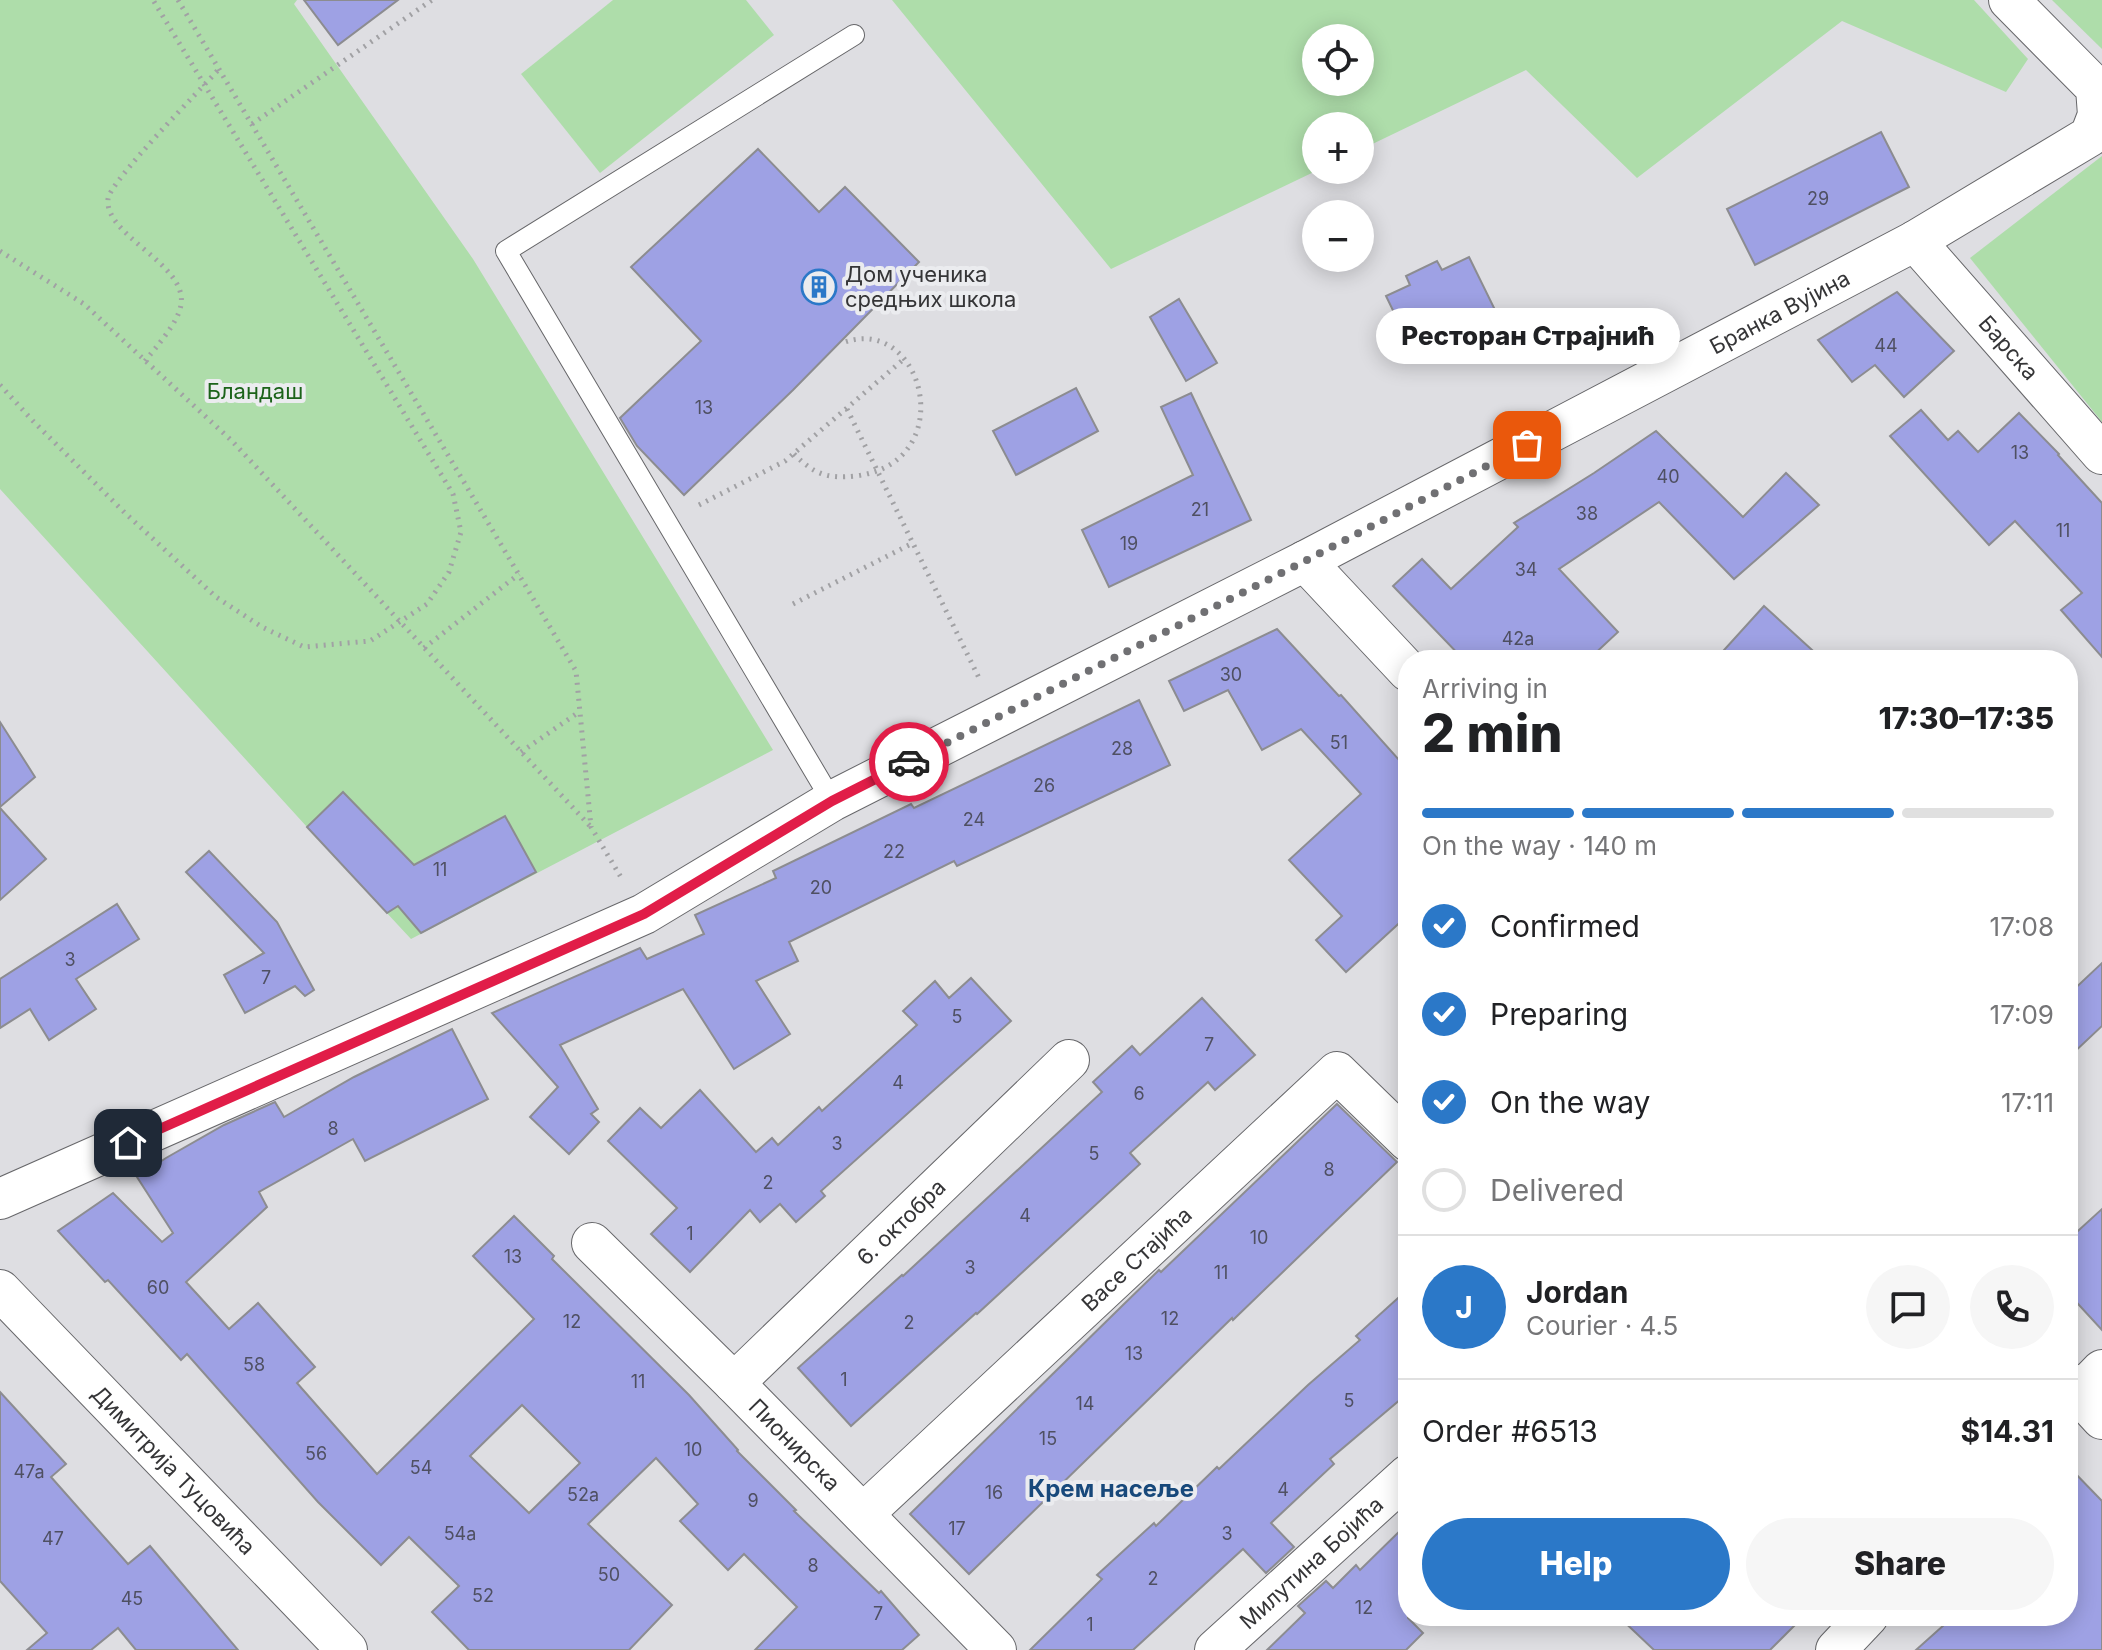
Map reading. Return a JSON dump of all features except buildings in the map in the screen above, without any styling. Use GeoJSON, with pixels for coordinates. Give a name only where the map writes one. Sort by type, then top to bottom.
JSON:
{"type":"FeatureCollection","features":[{"type":"Feature","properties":{"kind":"street"},"geometry":{"type":"LineString","coordinates":[[2009,0],[2096,88],[2097,121]]}},
{"type":"Feature","properties":{"kind":"street","name":"Бранка Вујина"},"geometry":{"type":"LineString","coordinates":[[0,1199],[644,914],[832,801],[1305,561],[1915,241],[2097,121]]}},
{"type":"Feature","properties":{"kind":"street","name":"Барска"},"geometry":{"type":"LineString","coordinates":[[1915,241],[2102,454]]}},
{"type":"Feature","properties":{"kind":"street"},"geometry":{"type":"LineString","coordinates":[[1305,561],[1398,660]]}},
{"type":"Feature","properties":{"kind":"street","name":"6. октобра"},"geometry":{"type":"LineString","coordinates":[[734,1383],[1069,1060]]}},
{"type":"Feature","properties":{"kind":"street","name":"Васе Стајића"},"geometry":{"type":"LineString","coordinates":[[863,1514],[1337,1072],[1398,1131]]}},
{"type":"Feature","properties":{"kind":"street","name":"Пионирска"},"geometry":{"type":"LineString","coordinates":[[592,1243],[996,1650]]}},
{"type":"Feature","properties":{"kind":"street","name":"Димитрија Туцовића"},"geometry":{"type":"LineString","coordinates":[[0,1290],[347,1650]]}},
{"type":"Feature","properties":{"kind":"street","name":"Милутина Бојића"},"geometry":{"type":"LineString","coordinates":[[1215,1650],[1398,1484]]}},
{"type":"Feature","properties":{"kind":"street"},"geometry":{"type":"LineString","coordinates":[[1836,1650],[1859,1626]]}},
{"type":"Feature","properties":{"kind":"lane"},"geometry":{"type":"LineString","coordinates":[[832,801],[506,251],[854,35]]}},
{"type":"Feature","properties":{"kind":"path"},"geometry":{"type":"LineString","coordinates":[[0,385],[136,524],[216,597],[262,627],[304,647],[370,641],[427,604],[449,572],[461,532],[453,494],[153,0]]}},
{"type":"Feature","properties":{"kind":"path"},"geometry":{"type":"LineString","coordinates":[[178,0],[576,671],[591,827]]}},
{"type":"Feature","properties":{"kind":"path"},"geometry":{"type":"LineString","coordinates":[[252,124],[432,0]]}},
{"type":"Feature","properties":{"kind":"path"},"geometry":{"type":"LineString","coordinates":[[145,361],[177,319],[181,298],[170,275],[116,224],[109,210],[108,195],[137,158],[219,69]]}},
{"type":"Feature","properties":{"kind":"path"},"geometry":{"type":"LineString","coordinates":[[0,251],[84,304],[232,441],[591,827],[644,914]]}},
{"type":"Feature","properties":{"kind":"path"},"geometry":{"type":"LineString","coordinates":[[794,454],[807,466],[827,477],[849,477],[873,474],[895,462],[911,445],[922,410],[914,373],[894,350],[878,341],[855,339],[845,342]]}},
{"type":"Feature","properties":{"kind":"path"},"geometry":{"type":"LineString","coordinates":[[699,505],[785,461],[904,359]]}},
{"type":"Feature","properties":{"kind":"path"},"geometry":{"type":"LineString","coordinates":[[847,409],[998,717]]}},
{"type":"Feature","properties":{"kind":"path"},"geometry":{"type":"LineString","coordinates":[[793,604],[913,543]]}},
{"type":"Feature","properties":{"kind":"path"},"geometry":{"type":"LineString","coordinates":[[424,648],[519,574]]}},
{"type":"Feature","properties":{"kind":"path"},"geometry":{"type":"LineString","coordinates":[[521,752],[579,712]]}},
{"type":"Feature","properties":{"kind":"green space","name":"Бландаш"},"geometry":{"type":"Polygon","coordinates":[[[0,0],[297,0],[294,4],[473,259],[773,750],[411,939],[0,489],[0,0]]]}},
{"type":"Feature","properties":{"kind":"green space"},"geometry":{"type":"Polygon","coordinates":[[[613,0],[746,0],[774,35],[600,173],[521,74],[613,0]]]}},
{"type":"Feature","properties":{"kind":"green space"},"geometry":{"type":"Polygon","coordinates":[[[892,0],[1974,0],[2028,59],[2006,92],[1842,21],[1637,178],[1526,70],[1374,143],[1374,112],[1302,112],[1302,178],[1111,269],[892,0]]]}},
{"type":"Feature","properties":{"kind":"green space"},"geometry":{"type":"Polygon","coordinates":[[[2052,0],[2102,0],[2102,49],[2052,0]]]}},
{"type":"Feature","properties":{"kind":"green space"},"geometry":{"type":"Polygon","coordinates":[[[2102,156],[2102,422],[1970,258],[2102,156]]]}},
{"type":"Feature","properties":{"kind":"way so far"},"geometry":{"type":"LineString","coordinates":[[909,762],[1527,445]]}},
{"type":"Feature","properties":{"kind":"place","name":"Дом ученика средњих школа"},"geometry":{"type":"Point","coordinates":[819,287]}},
{"type":"Feature","properties":{"kind":"place","name":"Ресторан Страјнић"},"geometry":{"type":"Point","coordinates":[1527,445]}},
{"type":"Feature","properties":{"kind":"district","name":"Крем насеље"},"geometry":{"type":"Point","coordinates":[1111,1488]}},
{"type":"Feature","properties":{"kind":"route"},"geometry":{"type":"LineString","coordinates":[[128,1143],[644,914],[832,801],[909,762]]}}]}
